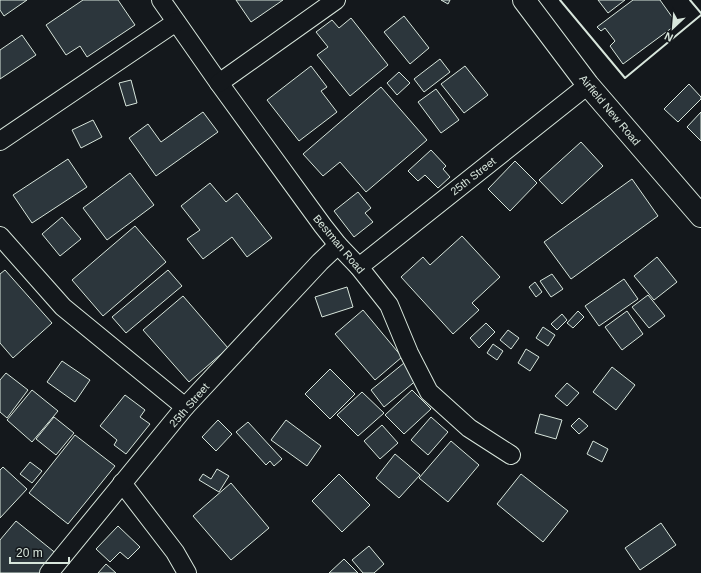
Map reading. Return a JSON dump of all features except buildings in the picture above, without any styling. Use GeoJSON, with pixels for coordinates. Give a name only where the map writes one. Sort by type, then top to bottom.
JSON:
{"type":"FeatureCollection","features":[{"type":"Feature","properties":{"kind":"street","name":"Bestman Road"},"geometry":{"type":"LineString","coordinates":[[161,0],[219,83],[338,245],[359,267],[389,305],[409,353],[429,392],[469,428],[512,455]]}},
{"type":"Feature","properties":{"kind":"street"},"geometry":{"type":"LineString","coordinates":[[219,83],[336,0]]}},
{"type":"Feature","properties":{"kind":"street","name":"Airfield New Road"},"geometry":{"type":"LineString","coordinates":[[524,0],[588,85],[701,216]]}},
{"type":"Feature","properties":{"kind":"street"},"geometry":{"type":"LineString","coordinates":[[0,141],[176,22]]}},
{"type":"Feature","properties":{"kind":"street","name":"25th Street"},"geometry":{"type":"LineString","coordinates":[[359,267],[588,85]]}},
{"type":"Feature","properties":{"kind":"street"},"geometry":{"type":"LineString","coordinates":[[0,236],[63,307],[185,407]]}},
{"type":"Feature","properties":{"kind":"street","name":"25th Street"},"geometry":{"type":"LineString","coordinates":[[49,573],[185,407],[320,262],[338,245]]}},
{"type":"Feature","properties":{"kind":"street"},"geometry":{"type":"LineString","coordinates":[[122,483],[175,552],[187,573]]}},
{"type":"Feature","properties":{"kind":"wall"},"geometry":{"type":"LineString","coordinates":[[560,0],[625,78],[701,15]]}},
{"type":"Feature","properties":{"kind":"wall"},"geometry":{"type":"LineString","coordinates":[[690,0],[701,13]]}}]}
